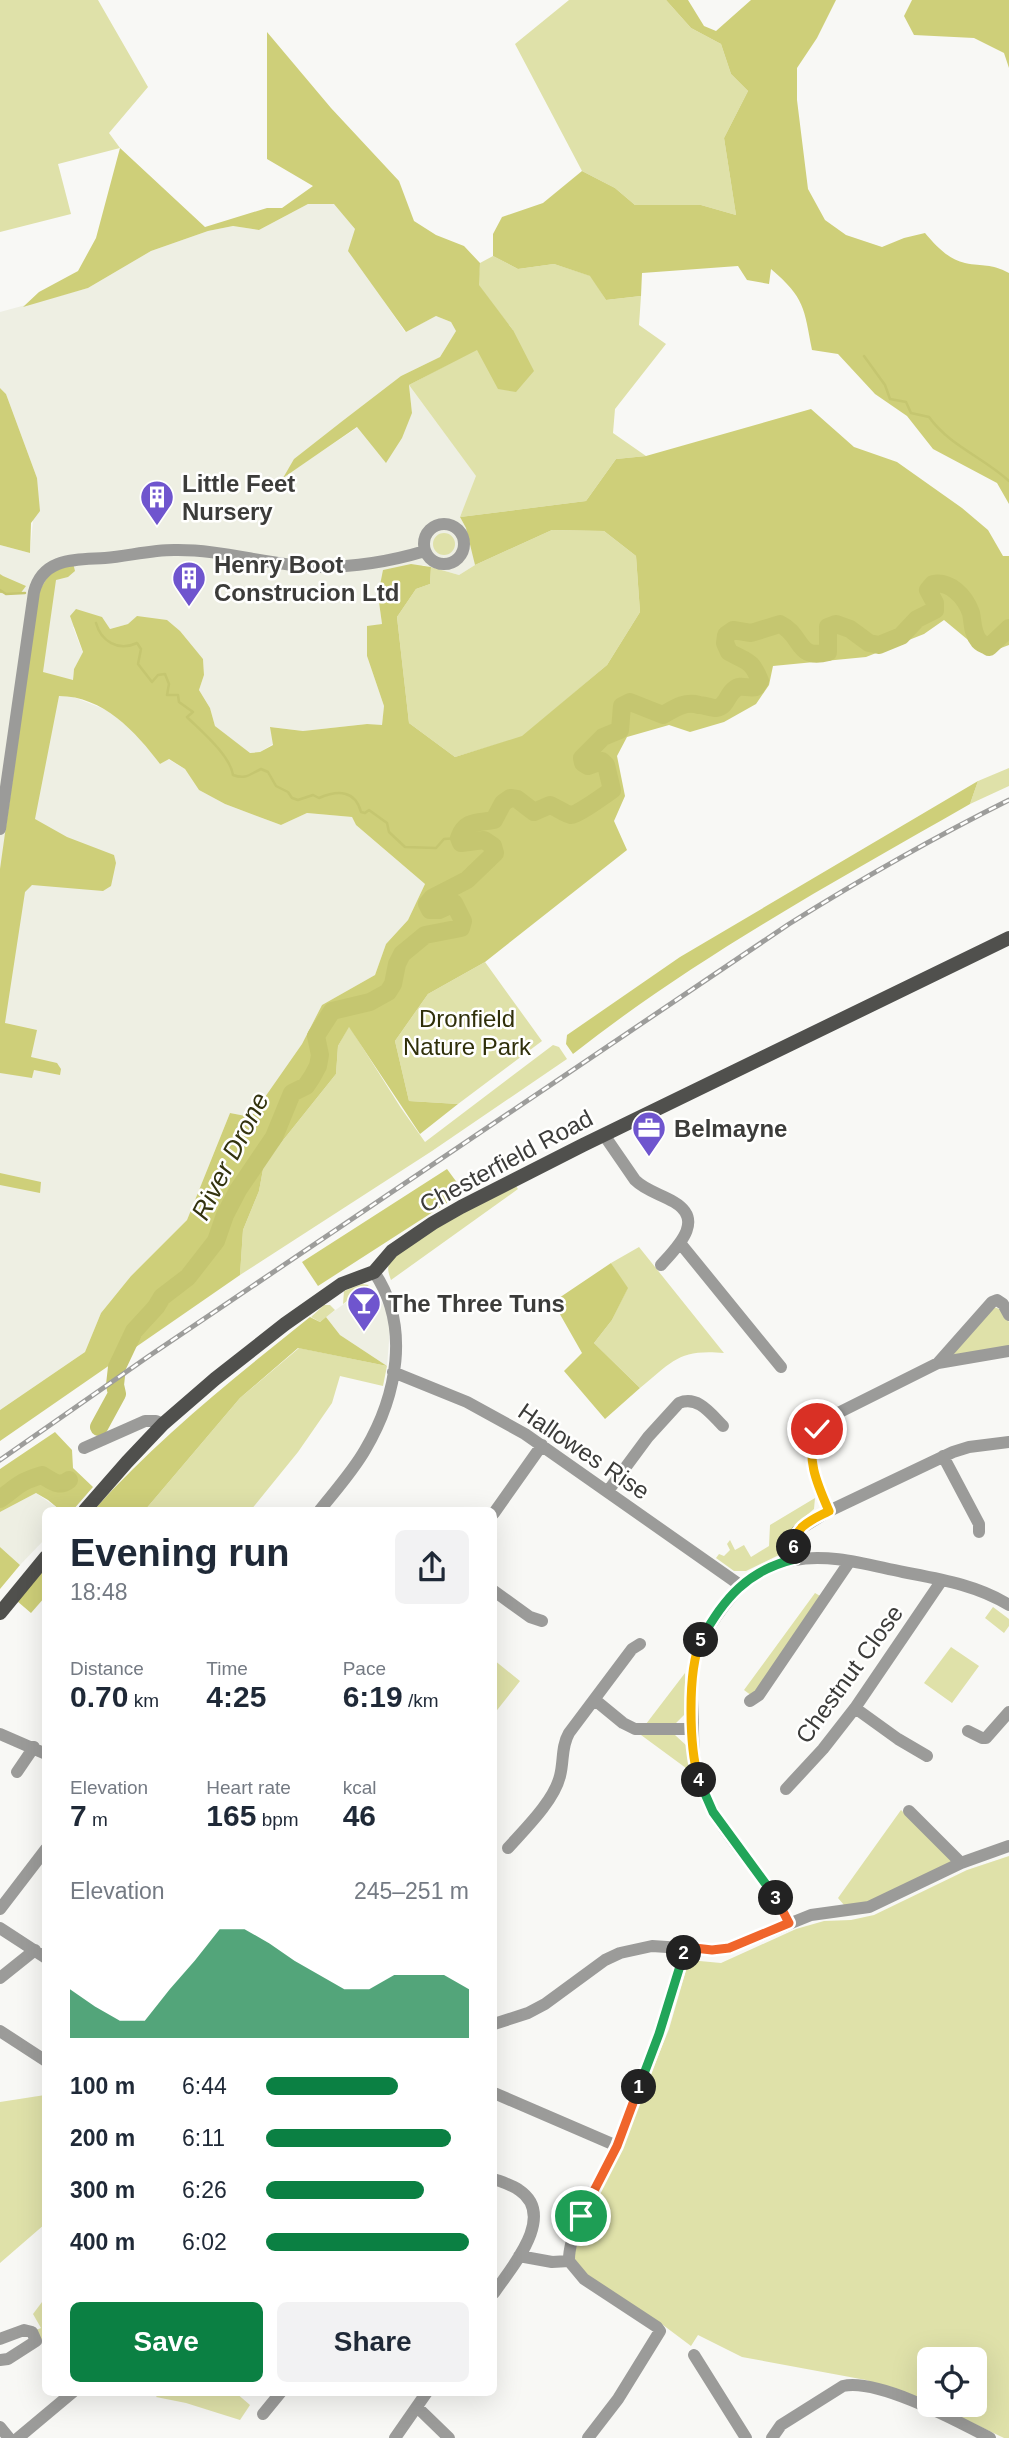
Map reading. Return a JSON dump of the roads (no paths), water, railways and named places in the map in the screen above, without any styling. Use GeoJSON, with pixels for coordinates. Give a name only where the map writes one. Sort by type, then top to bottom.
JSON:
{"type":"FeatureCollection","features":[{"type":"Feature","properties":{"kind":"main road","name":"Chesterfield Road"},"geometry":{"type":"LineString","coordinates":[[88,1507],[163,1424],[215,1379],[285,1324],[342,1284],[374,1272],[391,1251],[461,1207],[1009,938]]}},
{"type":"Feature","properties":{"kind":"main road"},"geometry":{"type":"LineString","coordinates":[[0,1613],[42,1562]]}},
{"type":"Feature","properties":{"kind":"street"},"geometry":{"type":"LineString","coordinates":[[0,829],[34,592],[38,580],[50,567],[71,560],[174,550],[317,567],[345,566],[425,551]]}},
{"type":"Feature","properties":{"kind":"street"},"geometry":{"type":"LineString","coordinates":[[604,1135],[640,1185],[675,1202],[687,1216],[687,1233],[661,1265]]}},
{"type":"Feature","properties":{"kind":"street"},"geometry":{"type":"LineString","coordinates":[[680,1243],[781,1367]]}},
{"type":"Feature","properties":{"kind":"street"},"geometry":{"type":"LineString","coordinates":[[322,1507],[364,1451],[384,1411],[393,1372],[396,1338],[394,1314],[388,1294],[374,1272]]}},
{"type":"Feature","properties":{"kind":"street"},"geometry":{"type":"LineString","coordinates":[[938,1363],[992,1302],[997,1300],[1003,1304],[1009,1315]]}},
{"type":"Feature","properties":{"kind":"street"},"geometry":{"type":"LineString","coordinates":[[829,1511],[812,1464],[811,1446],[817,1429],[834,1415],[938,1363],[1009,1351]]}},
{"type":"Feature","properties":{"kind":"street","name":"Hallowes Rise"},"geometry":{"type":"LineString","coordinates":[[393,1372],[467,1402],[542,1445],[740,1586]]}},
{"type":"Feature","properties":{"kind":"street"},"geometry":{"type":"LineString","coordinates":[[608,1491],[648,1437],[679,1403],[698,1403],[723,1426]]}},
{"type":"Feature","properties":{"kind":"street"},"geometry":{"type":"LineString","coordinates":[[84,1448],[145,1421],[156,1420],[163,1424]]}},
{"type":"Feature","properties":{"kind":"street"},"geometry":{"type":"LineString","coordinates":[[795,1559],[794,1543],[797,1531],[829,1511],[943,1456],[968,1447],[1009,1442]]}},
{"type":"Feature","properties":{"kind":"street"},"geometry":{"type":"LineString","coordinates":[[497,1509],[542,1445]]}},
{"type":"Feature","properties":{"kind":"street"},"geometry":{"type":"LineString","coordinates":[[943,1456],[979,1524],[979,1532]]}},
{"type":"Feature","properties":{"kind":"street"},"geometry":{"type":"LineString","coordinates":[[789,1923],[775,1896],[713,1812],[698,1776],[693,1729],[692,1676],[696,1652],[704,1634],[740,1586],[763,1569],[795,1559],[850,1561],[942,1580],[974,1588],[1009,1605]]}},
{"type":"Feature","properties":{"kind":"street"},"geometry":{"type":"LineString","coordinates":[[750,1701],[759,1695],[850,1561]]}},
{"type":"Feature","properties":{"kind":"street","name":"Chestnut Close"},"geometry":{"type":"LineString","coordinates":[[786,1789],[823,1749],[855,1708],[942,1580]]}},
{"type":"Feature","properties":{"kind":"street"},"geometry":{"type":"LineString","coordinates":[[497,1593],[530,1617],[542,1621]]}},
{"type":"Feature","properties":{"kind":"street"},"geometry":{"type":"LineString","coordinates":[[508,1848],[550,1797],[560,1777],[565,1741],[632,1649],[640,1644]]}},
{"type":"Feature","properties":{"kind":"street"},"geometry":{"type":"LineString","coordinates":[[595,1700],[635,1729],[693,1729]]}},
{"type":"Feature","properties":{"kind":"street"},"geometry":{"type":"LineString","coordinates":[[855,1708],[898,1739],[928,1756]]}},
{"type":"Feature","properties":{"kind":"street"},"geometry":{"type":"LineString","coordinates":[[968,1731],[986,1738],[1009,1712]]}},
{"type":"Feature","properties":{"kind":"street"},"geometry":{"type":"LineString","coordinates":[[0,1734],[40,1750],[17,1772]]}},
{"type":"Feature","properties":{"kind":"street"},"geometry":{"type":"LineString","coordinates":[[909,1811],[961,1863]]}},
{"type":"Feature","properties":{"kind":"street"},"geometry":{"type":"LineString","coordinates":[[497,2023],[528,2013],[545,2004],[620,1952],[652,1945],[712,1950],[729,1948],[811,1915],[869,1907],[961,1863],[1009,1846]]}},
{"type":"Feature","properties":{"kind":"street"},"geometry":{"type":"LineString","coordinates":[[0,1909],[41,1864]]}},
{"type":"Feature","properties":{"kind":"street"},"geometry":{"type":"LineString","coordinates":[[0,1928],[40,1954],[0,1978]]}},
{"type":"Feature","properties":{"kind":"street"},"geometry":{"type":"LineString","coordinates":[[588,2438],[618,2399],[660,2331],[584,2279],[569,2261],[572,2241],[581,2216],[617,2146],[659,2034],[686,1947]]}},
{"type":"Feature","properties":{"kind":"street"},"geometry":{"type":"LineString","coordinates":[[0,2031],[42,2058]]}},
{"type":"Feature","properties":{"kind":"street"},"geometry":{"type":"LineString","coordinates":[[497,2094],[617,2146]]}},
{"type":"Feature","properties":{"kind":"street"},"geometry":{"type":"LineString","coordinates":[[497,2180],[519,2190],[528,2200],[533,2222],[530,2239],[497,2289]]}},
{"type":"Feature","properties":{"kind":"street"},"geometry":{"type":"LineString","coordinates":[[519,2256],[552,2262],[569,2261]]}},
{"type":"Feature","properties":{"kind":"street"},"geometry":{"type":"LineString","coordinates":[[0,2339],[24,2330],[32,2332],[36,2341],[8,2360],[0,2360]]}},
{"type":"Feature","properties":{"kind":"street"},"geometry":{"type":"LineString","coordinates":[[694,2355],[746,2438]]}},
{"type":"Feature","properties":{"kind":"street"},"geometry":{"type":"LineString","coordinates":[[772,2438],[781,2424],[843,2386],[851,2384],[864,2385],[906,2399],[990,2438]]}},
{"type":"Feature","properties":{"kind":"street"},"geometry":{"type":"LineString","coordinates":[[18,2438],[68,2396]]}},
{"type":"Feature","properties":{"kind":"street"},"geometry":{"type":"LineString","coordinates":[[263,2414],[278,2396]]}},
{"type":"Feature","properties":{"kind":"street"},"geometry":{"type":"LineString","coordinates":[[395,2438],[424,2396]]}},
{"type":"Feature","properties":{"kind":"street"},"geometry":{"type":"LineString","coordinates":[[417,2407],[449,2438]]}},
{"type":"Feature","properties":{"kind":"street"},"geometry":{"type":"LineString","coordinates":[[0,2427],[9,2438]]}},
{"type":"Feature","properties":{"kind":"waterway"},"geometry":{"type":"LineString","coordinates":[[864,356],[885,385],[890,399],[906,402],[911,413],[929,417],[947,436],[1009,481]]}},
{"type":"Feature","properties":{"kind":"waterway","name":"River Drone"},"geometry":{"type":"LineString","coordinates":[[99,1427],[117,1394],[117,1367],[134,1331],[162,1297],[188,1277],[216,1241],[238,1190],[274,1137],[292,1093],[306,1086],[318,1066],[320,1055],[316,1036],[332,1011],[370,1002],[388,992],[402,954],[425,935],[461,928],[463,921],[454,903],[439,910],[430,910],[427,904],[432,898],[467,880],[495,853],[493,846],[484,840],[461,843],[459,838],[468,825],[494,820],[503,803],[510,798],[517,799],[534,812],[550,805],[571,815],[585,809],[612,790],[606,765],[602,761],[588,766],[583,763],[582,758],[603,737],[620,730],[622,706],[630,702],[663,715],[689,704],[720,707],[737,688],[756,687],[760,681],[754,669],[748,662],[729,652],[725,643],[726,635],[733,630],[751,633],[780,624],[793,634],[805,650],[818,654],[828,652],[828,627],[836,624],[850,629],[869,643],[879,645],[901,636],[917,619],[935,610],[935,603],[928,590],[933,584],[951,587],[965,601],[971,613],[975,635],[989,647],[1009,628]]}},
{"type":"Feature","properties":{"kind":"waterway"},"geometry":{"type":"LineString","coordinates":[[0,590],[6,594],[25,593]]}},
{"type":"Feature","properties":{"kind":"waterway"},"geometry":{"type":"LineString","coordinates":[[96,623],[102,635],[111,643],[123,646],[137,643],[141,649],[138,664],[152,682],[158,675],[165,674],[169,684],[167,695],[178,695],[179,702],[193,712],[187,717],[227,759],[233,775],[245,777],[261,769],[268,772],[276,786],[298,800],[313,795],[319,798],[339,793],[350,796],[355,799],[361,812],[369,810],[387,823],[389,832],[405,847],[436,848],[444,839],[459,838]]}},
{"type":"Feature","properties":{"kind":"waterway","name":"River Drone"},"geometry":{"type":"LineString","coordinates":[[0,1499],[23,1482],[42,1475],[59,1484],[69,1480]]}},
{"type":"Feature","properties":{"kind":"railway"},"geometry":{"type":"LineString","coordinates":[[0,1460],[149,1356],[789,924],[898,859],[1009,800]]}},
{"type":"Feature","properties":{"kind":"place","name":"Little Feet Nursery"},"geometry":{"type":"Point","coordinates":[157,527]}},
{"type":"Feature","properties":{"kind":"place","name":"Henry Boot Construcion Ltd"},"geometry":{"type":"Point","coordinates":[189,608]}},
{"type":"Feature","properties":{"kind":"place","name":"Belmayne"},"geometry":{"type":"Point","coordinates":[649,1158]}},
{"type":"Feature","properties":{"kind":"place","name":"The Three Tuns"},"geometry":{"type":"Point","coordinates":[364,1333]}},
{"type":"Feature","properties":{"kind":"park label","name":"Dronfield Nature Park"},"geometry":{"type":"Point","coordinates":[467,1032]}}]}
